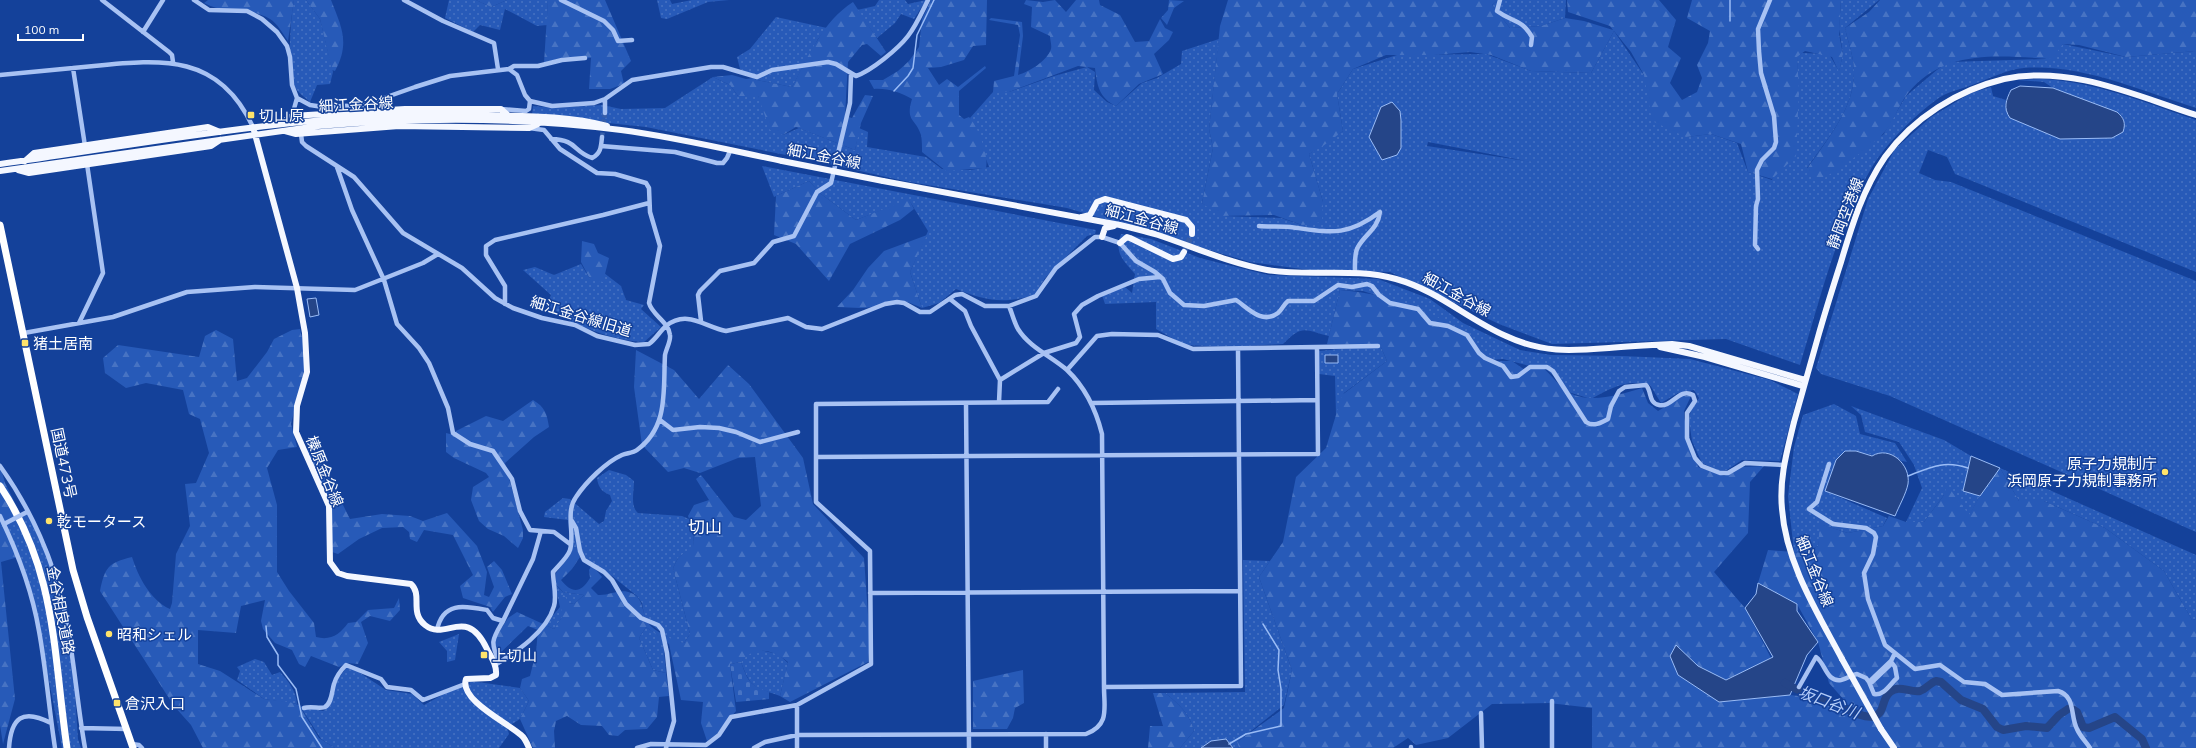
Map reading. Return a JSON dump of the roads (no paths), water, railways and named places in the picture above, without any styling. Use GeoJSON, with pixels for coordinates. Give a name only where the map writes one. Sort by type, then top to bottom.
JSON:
{"type":"FeatureCollection","features":[{"type":"Feature","properties":{"kind":"highway","name":"国道473号"},"geometry":{"type":"LineString","coordinates":[[0,225],[73,570],[87,617],[132,746]]}},
{"type":"Feature","properties":{"kind":"highway","name":"金谷相良道路"},"geometry":{"type":"LineString","coordinates":[[0,486],[23,525],[34,550],[42,575],[56,640],[67,748]]}},
{"type":"Feature","properties":{"kind":"main road","name":"静岡空港線"},"geometry":{"type":"LineString","coordinates":[[1805,380],[1861,200],[1871,179],[1886,156],[1902,136],[1924,117],[1973,88],[2005,79],[2041,76],[2088,80],[2196,115]]}},
{"type":"Feature","properties":{"kind":"main road"},"geometry":{"type":"LineString","coordinates":[[282,123],[292,116],[405,109],[501,110],[510,116]]}},
{"type":"Feature","properties":{"kind":"main road","name":"細江金谷線"},"geometry":{"type":"LineString","coordinates":[[0,171],[221,135],[253,127],[282,123],[413,114],[510,116],[593,123],[620,130],[730,150],[883,181],[1120,225],[1156,234],[1240,264],[1267,270],[1355,273],[1395,279],[1417,286],[1504,336],[1537,347],[1556,351],[1572,351],[1672,344],[1688,346],[1805,380],[1783,465],[1782,509],[1790,553],[1811,601],[1842,659],[1894,748]]}},
{"type":"Feature","properties":{"kind":"main road","name":"細江金谷線"},"geometry":{"type":"LineString","coordinates":[[0,164],[221,135],[256,134],[346,123],[420,120],[539,123],[620,130]]}},
{"type":"Feature","properties":{"kind":"main road"},"geometry":{"type":"LineString","coordinates":[[284,130],[296,134],[302,134],[399,126],[529,128],[539,123]]}},
{"type":"Feature","properties":{"kind":"main road"},"geometry":{"type":"LineString","coordinates":[[16,169],[29,173],[211,146],[221,135],[208,127],[34,153],[25,161]]}},
{"type":"Feature","properties":{"kind":"main road","name":"榛原金谷線"},"geometry":{"type":"LineString","coordinates":[[253,127],[297,288],[308,354],[307,372],[297,406],[296,432],[329,506],[330,562],[338,573],[347,576],[402,581],[410,584],[414,587],[416,594],[417,614],[426,626],[437,630]]}},
{"type":"Feature","properties":{"kind":"main road"},"geometry":{"type":"LineString","coordinates":[[1080,218],[1090,215],[1097,202],[1105,199],[1186,220],[1192,227],[1192,234]]}},
{"type":"Feature","properties":{"kind":"main road"},"geometry":{"type":"LineString","coordinates":[[1093,211],[1098,218],[1105,222]]}},
{"type":"Feature","properties":{"kind":"main road"},"geometry":{"type":"LineString","coordinates":[[1092,220],[1101,229],[1102,236]]}},
{"type":"Feature","properties":{"kind":"main road"},"geometry":{"type":"LineString","coordinates":[[1102,236],[1105,228],[1120,225]]}},
{"type":"Feature","properties":{"kind":"main road"},"geometry":{"type":"LineString","coordinates":[[1120,243],[1127,237],[1174,259],[1180,257],[1184,252]]}},
{"type":"Feature","properties":{"kind":"main road","name":"細江金谷線"},"geometry":{"type":"LineString","coordinates":[[1645,346],[1689,352],[1803,386]]}},
{"type":"Feature","properties":{"kind":"main road"},"geometry":{"type":"LineString","coordinates":[[437,630],[461,626],[475,631],[481,636],[497,663],[496,675],[494,677],[469,677],[466,679],[465,684],[471,696],[479,705],[521,735],[528,747]]}},
{"type":"Feature","properties":{"kind":"street"},"geometry":{"type":"LineString","coordinates":[[102,0],[172,55],[173,62]]}},
{"type":"Feature","properties":{"kind":"street"},"geometry":{"type":"LineString","coordinates":[[143,32],[163,0]]}},
{"type":"Feature","properties":{"kind":"street"},"geometry":{"type":"LineString","coordinates":[[194,0],[209,10],[247,11],[262,19],[277,32],[287,46],[292,86],[297,98],[292,116]]}},
{"type":"Feature","properties":{"kind":"street"},"geometry":{"type":"LineString","coordinates":[[404,0],[443,20],[494,43],[498,69]]}},
{"type":"Feature","properties":{"kind":"street"},"geometry":{"type":"LineString","coordinates":[[561,0],[604,22],[613,30],[618,41],[632,40]]}},
{"type":"Feature","properties":{"kind":"street"},"geometry":{"type":"LineString","coordinates":[[509,68],[517,75],[525,95],[530,101],[552,106],[594,102],[606,99],[632,80],[711,67],[723,67],[757,76],[772,70],[828,62],[836,64],[851,75],[856,76],[866,71],[909,35],[928,0]]}},
{"type":"Feature","properties":{"kind":"street"},"geometry":{"type":"LineString","coordinates":[[1500,0],[1497,11],[1504,16],[1522,22],[1532,37],[1531,45]]}},
{"type":"Feature","properties":{"kind":"street"},"geometry":{"type":"LineString","coordinates":[[1758,249],[1755,245],[1756,206],[1758,199],[1757,170],[1762,160],[1774,148],[1776,142],[1774,116],[1761,73],[1758,29],[1770,0]]}},
{"type":"Feature","properties":{"kind":"street"},"geometry":{"type":"LineString","coordinates":[[297,98],[310,105],[323,107],[364,105],[415,86],[450,76],[509,68],[514,66],[538,66],[562,60],[585,58]]}},
{"type":"Feature","properties":{"kind":"street"},"geometry":{"type":"LineString","coordinates":[[0,75],[148,61],[173,62],[193,68],[212,78],[245,110],[253,127]]}},
{"type":"Feature","properties":{"kind":"street"},"geometry":{"type":"LineString","coordinates":[[73,68],[85,146]]}},
{"type":"Feature","properties":{"kind":"street"},"geometry":{"type":"LineString","coordinates":[[701,321],[698,295],[700,291],[720,271],[754,263],[773,242],[794,236],[818,192],[831,183],[850,103],[851,75]]}},
{"type":"Feature","properties":{"kind":"street"},"geometry":{"type":"LineString","coordinates":[[605,113],[606,99]]}},
{"type":"Feature","properties":{"kind":"street"},"geometry":{"type":"LineString","coordinates":[[501,110],[526,111],[529,109],[530,101]]}},
{"type":"Feature","properties":{"kind":"street"},"geometry":{"type":"LineString","coordinates":[[529,128],[544,130],[560,149],[597,174],[615,174],[646,183],[649,188],[649,203],[660,246],[649,303],[650,308],[666,326],[670,335],[665,354],[665,386],[660,420],[652,434],[636,450],[622,455],[605,467],[576,496],[572,504],[570,551],[554,572],[554,606],[550,614],[528,642],[497,663],[492,641],[504,621],[533,560],[541,531]]}},
{"type":"Feature","properties":{"kind":"street","name":"細江金谷線旧道"},"geometry":{"type":"LineString","coordinates":[[302,134],[302,142],[306,146],[354,177],[403,234],[462,268],[486,291],[505,304],[542,318],[575,325],[597,336],[635,345],[649,344],[666,326],[682,319],[701,321],[717,329],[726,331],[788,318],[806,327],[822,329],[885,304],[897,302],[904,303],[920,312],[930,312],[950,299],[962,294],[985,306],[1009,306],[1036,296],[1056,268],[1081,246],[1095,237],[1102,236]]}},
{"type":"Feature","properties":{"kind":"street"},"geometry":{"type":"LineString","coordinates":[[551,139],[570,141],[586,156],[592,158],[598,155],[602,146],[602,137]]}},
{"type":"Feature","properties":{"kind":"street"},"geometry":{"type":"LineString","coordinates":[[602,146],[675,152],[717,163],[723,163],[728,158],[730,150]]}},
{"type":"Feature","properties":{"kind":"street"},"geometry":{"type":"LineString","coordinates":[[80,323],[103,273],[88,164]]}},
{"type":"Feature","properties":{"kind":"street"},"geometry":{"type":"LineString","coordinates":[[336,166],[352,210],[384,280],[399,328],[419,348],[440,384],[453,433],[470,444],[493,451],[512,479],[520,511],[530,530],[554,532],[570,544]]}},
{"type":"Feature","properties":{"kind":"street"},"geometry":{"type":"LineString","coordinates":[[505,304],[505,286],[486,255],[486,246],[495,240],[649,203]]}},
{"type":"Feature","properties":{"kind":"street"},"geometry":{"type":"LineString","coordinates":[[1259,226],[1288,227],[1338,233],[1352,228],[1380,212],[1379,220],[1374,229],[1357,248],[1355,273]]}},
{"type":"Feature","properties":{"kind":"street"},"geometry":{"type":"LineString","coordinates":[[1102,236],[1120,243],[1136,261],[1160,277],[1170,293],[1184,305],[1204,306],[1227,300],[1236,300],[1250,312],[1267,316],[1280,312],[1288,302],[1314,301],[1338,285],[1358,287],[1367,284],[1372,286],[1390,303],[1418,309],[1430,323],[1448,326],[1467,335],[1479,353],[1485,358],[1503,366],[1511,377],[1518,376],[1530,366],[1547,367],[1553,371],[1586,422],[1589,424],[1598,424],[1608,419],[1611,406],[1619,391],[1625,387],[1646,385],[1649,388],[1651,399],[1657,405],[1661,406],[1680,394],[1690,393],[1693,394],[1695,401],[1687,412],[1688,444],[1702,466],[1717,472],[1728,473],[1745,463],[1783,465]]}},
{"type":"Feature","properties":{"kind":"street"},"geometry":{"type":"LineString","coordinates":[[24,333],[114,317],[187,292],[255,287],[355,290],[384,280],[423,263],[438,254]]}},
{"type":"Feature","properties":{"kind":"street"},"geometry":{"type":"LineString","coordinates":[[1000,380],[1044,353],[1076,343],[1080,337],[1074,314],[1082,305],[1139,279],[1160,277]]}},
{"type":"Feature","properties":{"kind":"street"},"geometry":{"type":"LineString","coordinates":[[950,299],[965,311],[1000,380],[999,402]]}},
{"type":"Feature","properties":{"kind":"street"},"geometry":{"type":"LineString","coordinates":[[754,748],[765,742],[797,735],[1086,734],[1096,730],[1104,718],[1102,434],[1098,417],[1092,402],[1080,383],[1067,370],[1027,340],[1017,328],[1009,306]]}},
{"type":"Feature","properties":{"kind":"street"},"geometry":{"type":"LineString","coordinates":[[1067,370],[1097,336],[1112,334],[1158,335],[1192,349],[1317,349],[1378,346]]}},
{"type":"Feature","properties":{"kind":"street"},"geometry":{"type":"LineString","coordinates":[[1104,688],[1240,686],[1238,349]]}},
{"type":"Feature","properties":{"kind":"street"},"geometry":{"type":"LineString","coordinates":[[816,457],[1318,454],[1317,349]]}},
{"type":"Feature","properties":{"kind":"street"},"geometry":{"type":"LineString","coordinates":[[637,748],[651,744],[666,746],[706,745],[719,735],[731,717],[797,705],[871,664],[870,551],[816,502],[816,404],[1048,402],[1058,389]]}},
{"type":"Feature","properties":{"kind":"street"},"geometry":{"type":"LineString","coordinates":[[1092,402],[1318,400]]}},
{"type":"Feature","properties":{"kind":"street"},"geometry":{"type":"LineString","coordinates":[[966,403],[969,748]]}},
{"type":"Feature","properties":{"kind":"street"},"geometry":{"type":"LineString","coordinates":[[660,420],[673,430],[700,427],[719,428],[736,432],[760,442],[798,432]]}},
{"type":"Feature","properties":{"kind":"street"},"geometry":{"type":"LineString","coordinates":[[1829,464],[1817,502],[1809,509],[1833,524],[1846,527],[1866,528],[1876,537],[1873,554],[1864,573],[1864,582],[1868,599],[1887,647],[1915,669],[1940,665],[1964,682],[1985,684],[2002,696],[2058,691],[2064,693],[2070,700],[2076,728],[2090,748]]}},
{"type":"Feature","properties":{"kind":"street"},"geometry":{"type":"LineString","coordinates":[[0,466],[27,512],[50,559],[61,599],[72,654],[81,728],[85,748]]}},
{"type":"Feature","properties":{"kind":"street"},"geometry":{"type":"LineString","coordinates":[[4,524],[27,512]]}},
{"type":"Feature","properties":{"kind":"street"},"geometry":{"type":"LineString","coordinates":[[0,516],[24,573],[33,602],[44,662],[55,748]]}},
{"type":"Feature","properties":{"kind":"street"},"geometry":{"type":"LineString","coordinates":[[572,521],[576,528],[580,551],[584,560],[604,572],[612,580],[626,604],[641,618],[658,625],[662,630],[668,660],[674,721],[666,746]]}},
{"type":"Feature","properties":{"kind":"street"},"geometry":{"type":"LineString","coordinates":[[870,593],[1240,591]]}},
{"type":"Feature","properties":{"kind":"street"},"geometry":{"type":"LineString","coordinates":[[437,630],[442,617],[450,610],[459,606],[487,610],[493,618],[504,621]]}},
{"type":"Feature","properties":{"kind":"street"},"geometry":{"type":"LineString","coordinates":[[1869,682],[1891,661],[1895,653]]}},
{"type":"Feature","properties":{"kind":"street"},"geometry":{"type":"LineString","coordinates":[[1799,688],[1816,657],[1823,664],[1828,676],[1833,679],[1841,680],[1857,674],[1866,678],[1874,694],[1880,694],[1885,691],[1897,678],[1895,667],[1892,663],[1872,682],[1869,682]]}},
{"type":"Feature","properties":{"kind":"street"},"geometry":{"type":"LineString","coordinates":[[304,708],[312,706],[322,708],[326,707],[329,703],[334,683],[346,665],[381,679],[387,687],[411,690],[417,693],[423,700],[465,684]]}},
{"type":"Feature","properties":{"kind":"street"},"geometry":{"type":"LineString","coordinates":[[1552,701],[1552,748]]}},
{"type":"Feature","properties":{"kind":"street"},"geometry":{"type":"LineString","coordinates":[[797,705],[797,748]]}},
{"type":"Feature","properties":{"kind":"street"},"geometry":{"type":"LineString","coordinates":[[1482,713],[1482,748]]}},
{"type":"Feature","properties":{"kind":"street"},"geometry":{"type":"LineString","coordinates":[[9,748],[14,724],[20,717],[31,715],[51,723]]}},
{"type":"Feature","properties":{"kind":"street"},"geometry":{"type":"LineString","coordinates":[[81,728],[127,729]]}},
{"type":"Feature","properties":{"kind":"street"},"geometry":{"type":"LineString","coordinates":[[1046,734],[1046,748]]}},
{"type":"Feature","properties":{"kind":"street"},"geometry":{"type":"LineString","coordinates":[[132,746],[140,745],[142,748]]}},
{"type":"Feature","properties":{"kind":"waterway"},"geometry":{"type":"LineString","coordinates":[[894,91],[908,76],[913,68],[917,35],[934,0]]}},
{"type":"Feature","properties":{"kind":"waterway"},"geometry":{"type":"LineString","coordinates":[[1730,0],[1730,21]]}},
{"type":"Feature","properties":{"kind":"waterway"},"geometry":{"type":"LineString","coordinates":[[1908,476],[1931,467],[1945,465],[1968,468]]}},
{"type":"Feature","properties":{"kind":"waterway"},"geometry":{"type":"LineString","coordinates":[[1229,744],[1246,734],[1281,726],[1281,689],[1278,670],[1279,650],[1263,624]]}},
{"type":"Feature","properties":{"kind":"waterway"},"geometry":{"type":"LineString","coordinates":[[266,626],[267,637],[278,655],[278,665],[296,689],[302,717],[322,748]]}},
{"type":"Feature","properties":{"kind":"waterway","name":"坂口谷川"},"geometry":{"type":"LineString","coordinates":[[1785,683],[1803,692],[1861,715],[1873,717],[1880,712],[1885,698],[1893,690],[1901,689],[1920,691],[1936,681],[1941,682],[1961,700],[1983,709],[1997,727],[2003,730],[2026,726],[2047,728],[2059,715],[2068,709]]}},
{"type":"Feature","properties":{"kind":"waterway","name":"坂口谷川"},"geometry":{"type":"LineString","coordinates":[[2074,710],[2077,712],[2083,727],[2089,728],[2115,717],[2142,739],[2146,748]]}},
{"type":"Feature","properties":{"kind":"tunnel"},"geometry":{"type":"LineString","coordinates":[[602,137],[605,113]]}},
{"type":"Feature","properties":{"kind":"tunnel"},"geometry":{"type":"LineString","coordinates":[[1184,252],[1192,234]]}},
{"type":"Feature","properties":{"kind":"place","name":"切山原"},"geometry":{"type":"Point","coordinates":[251,115]}},
{"type":"Feature","properties":{"kind":"place","name":"猪土居南"},"geometry":{"type":"Point","coordinates":[25,343]}},
{"type":"Feature","properties":{"kind":"place","name":"原子力規制庁 浜岡原子力規制事務所"},"geometry":{"type":"Point","coordinates":[2165,472]}},
{"type":"Feature","properties":{"kind":"place","name":"乾モータース"},"geometry":{"type":"Point","coordinates":[49,521]}},
{"type":"Feature","properties":{"kind":"place","name":"昭和シェル"},"geometry":{"type":"Point","coordinates":[109,634]}},
{"type":"Feature","properties":{"kind":"place","name":"上切山"},"geometry":{"type":"Point","coordinates":[484,655]}},
{"type":"Feature","properties":{"kind":"place","name":"倉沢入口"},"geometry":{"type":"Point","coordinates":[117,703]}},
{"type":"Feature","properties":{"kind":"district","name":"切山"},"geometry":{"type":"Point","coordinates":[705,526]}}]}
